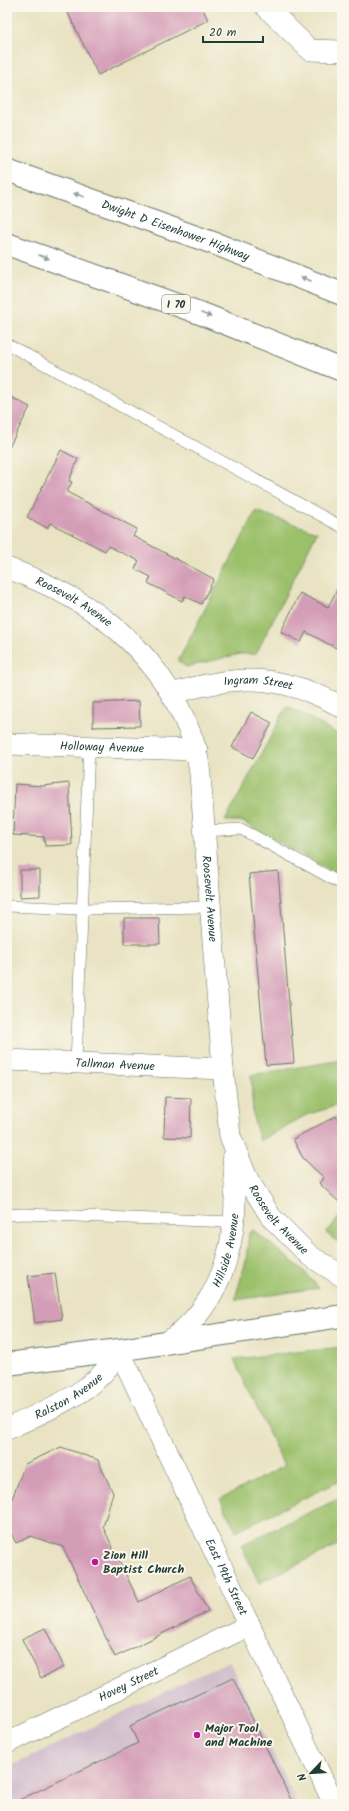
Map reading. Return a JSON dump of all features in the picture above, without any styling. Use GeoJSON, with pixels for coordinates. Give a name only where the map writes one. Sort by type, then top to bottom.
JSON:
{"type":"FeatureCollection","features":[{"type":"Feature","properties":{"kind":"main road","name":"Dwight D Eisenhower Highway"},"geometry":{"type":"LineString","coordinates":[[7,170],[216,244],[342,294]]}},
{"type":"Feature","properties":{"kind":"main road","name":"I 70"},"geometry":{"type":"LineString","coordinates":[[7,244],[205,314],[342,370]]}},
{"type":"Feature","properties":{"kind":"main road","name":"Hillside Avenue"},"geometry":{"type":"LineString","coordinates":[[7,1364],[119,1350],[342,1316]]}},
{"type":"Feature","properties":{"kind":"street"},"geometry":{"type":"LineString","coordinates":[[266,7],[310,50],[342,51]]}},
{"type":"Feature","properties":{"kind":"street","name":"Roosevelt Avenue"},"geometry":{"type":"LineString","coordinates":[[7,568],[50,585],[99,614],[122,632],[155,668],[172,694],[197,750],[230,1136],[247,1178],[271,1217],[310,1256],[342,1276]]}},
{"type":"Feature","properties":{"kind":"street","name":"Ingram Street"},"geometry":{"type":"LineString","coordinates":[[172,694],[202,685],[231,680],[270,681],[299,686],[342,707]]}},
{"type":"Feature","properties":{"kind":"street","name":"Holloway Avenue"},"geometry":{"type":"LineString","coordinates":[[7,744],[197,750]]}},
{"type":"Feature","properties":{"kind":"street","name":"Tallman Avenue"},"geometry":{"type":"LineString","coordinates":[[7,1060],[223,1068]]}},
{"type":"Feature","properties":{"kind":"street","name":"Hillside Avenue"},"geometry":{"type":"LineString","coordinates":[[166,1343],[182,1332],[196,1318],[212,1296],[224,1270],[233,1222],[235,1174],[230,1136]]}},
{"type":"Feature","properties":{"kind":"street","name":"Ralston Avenue"},"geometry":{"type":"LineString","coordinates":[[7,1429],[80,1392],[103,1372],[119,1350]]}},
{"type":"Feature","properties":{"kind":"street","name":"East 19th Street"},"geometry":{"type":"LineString","coordinates":[[119,1350],[334,1804]]}},
{"type":"Feature","properties":{"kind":"street","name":"Hovey Street"},"geometry":{"type":"LineString","coordinates":[[7,1743],[250,1625]]}},
{"type":"Feature","properties":{"kind":"lane"},"geometry":{"type":"LineString","coordinates":[[7,344],[342,527]]}},
{"type":"Feature","properties":{"kind":"lane"},"geometry":{"type":"LineString","coordinates":[[76,1063],[89,747]]}},
{"type":"Feature","properties":{"kind":"lane"},"geometry":{"type":"LineString","coordinates":[[204,831],[241,829],[342,884]]}},
{"type":"Feature","properties":{"kind":"lane"},"geometry":{"type":"LineString","coordinates":[[7,906],[82,909],[210,907]]}},
{"type":"Feature","properties":{"kind":"lane"},"geometry":{"type":"LineString","coordinates":[[7,1215],[24,1214],[233,1222]]}},
{"type":"Feature","properties":{"kind":"shaded area","name":"Major Tool and Machine"},"geometry":{"type":"Polygon","coordinates":[[[229,1661],[297,1804],[7,1804],[7,1768],[229,1661]]]}},
{"type":"Feature","properties":{"kind":"green space"},"geometry":{"type":"Polygon","coordinates":[[[256,511],[317,532],[256,654],[240,654],[186,667],[178,661],[256,511]]]}},
{"type":"Feature","properties":{"kind":"green space"},"geometry":{"type":"Polygon","coordinates":[[[287,706],[342,736],[342,877],[241,821],[225,821],[287,706]]]}},
{"type":"Feature","properties":{"kind":"green space"},"geometry":{"type":"Polygon","coordinates":[[[342,1060],[342,1104],[306,1115],[260,1141],[253,1117],[251,1075],[342,1060]]]}},
{"type":"Feature","properties":{"kind":"green space"},"geometry":{"type":"Polygon","coordinates":[[[342,1214],[342,1245],[326,1233],[342,1214]]]}},
{"type":"Feature","properties":{"kind":"green space"},"geometry":{"type":"Polygon","coordinates":[[[253,1230],[303,1270],[319,1288],[236,1300],[236,1295],[246,1261],[249,1233],[253,1230]]]}},
{"type":"Feature","properties":{"kind":"green space"},"geometry":{"type":"Polygon","coordinates":[[[342,1347],[342,1480],[236,1531],[220,1499],[284,1466],[234,1359],[342,1347]]]}},
{"type":"Feature","properties":{"kind":"green space"},"geometry":{"type":"Polygon","coordinates":[[[342,1497],[342,1543],[259,1583],[241,1545],[342,1497]]]}},
{"type":"Feature","properties":{"kind":"building"},"geometry":{"type":"Polygon","coordinates":[[[65,7],[202,7],[208,20],[98,75],[65,7]]]}},
{"type":"Feature","properties":{"kind":"building"},"geometry":{"type":"Polygon","coordinates":[[[7,395],[30,407],[7,451],[7,395]]]}},
{"type":"Feature","properties":{"kind":"building"},"geometry":{"type":"Polygon","coordinates":[[[61,450],[78,459],[69,481],[72,482],[67,492],[137,529],[133,536],[214,579],[201,604],[185,596],[182,601],[148,583],[151,577],[135,569],[139,561],[108,546],[105,551],[50,523],[47,528],[27,517],[61,450]]]}},
{"type":"Feature","properties":{"kind":"building"},"geometry":{"type":"Polygon","coordinates":[[[342,580],[342,636],[336,648],[306,632],[301,642],[281,632],[300,593],[328,607],[342,580]]]}},
{"type":"Feature","properties":{"kind":"building"},"geometry":{"type":"Polygon","coordinates":[[[139,701],[140,726],[93,727],[93,703],[139,701]]]}},
{"type":"Feature","properties":{"kind":"building"},"geometry":{"type":"Polygon","coordinates":[[[251,712],[272,723],[253,758],[232,747],[251,712]]]}},
{"type":"Feature","properties":{"kind":"building"},"geometry":{"type":"Polygon","coordinates":[[[69,783],[72,845],[45,846],[44,837],[13,835],[15,784],[42,786],[69,783]]]}},
{"type":"Feature","properties":{"kind":"building"},"geometry":{"type":"Polygon","coordinates":[[[20,870],[40,870],[40,896],[20,897],[20,870]]]}},
{"type":"Feature","properties":{"kind":"building"},"geometry":{"type":"Polygon","coordinates":[[[278,871],[294,1063],[266,1065],[249,874],[278,871]]]}},
{"type":"Feature","properties":{"kind":"building"},"geometry":{"type":"Polygon","coordinates":[[[124,918],[159,918],[160,944],[124,944],[124,918]]]}},
{"type":"Feature","properties":{"kind":"building"},"geometry":{"type":"Polygon","coordinates":[[[165,1097],[191,1098],[190,1138],[164,1137],[165,1097]]]}},
{"type":"Feature","properties":{"kind":"building"},"geometry":{"type":"Polygon","coordinates":[[[336,1116],[342,1128],[342,1205],[319,1183],[324,1178],[303,1158],[293,1139],[336,1116]]]}},
{"type":"Feature","properties":{"kind":"building"},"geometry":{"type":"Polygon","coordinates":[[[55,1273],[62,1319],[35,1323],[28,1276],[55,1273]]]}},
{"type":"Feature","properties":{"kind":"building","name":"Zion Hill Baptist Church"},"geometry":{"type":"Polygon","coordinates":[[[61,1447],[98,1460],[113,1493],[103,1527],[139,1602],[190,1576],[208,1611],[115,1657],[63,1547],[31,1536],[16,1543],[7,1525],[7,1501],[12,1499],[25,1464],[61,1447]]]}},
{"type":"Feature","properties":{"kind":"building"},"geometry":{"type":"Polygon","coordinates":[[[45,1628],[64,1667],[41,1678],[22,1639],[45,1628]]]}},
{"type":"Feature","properties":{"kind":"building","name":"Major Tool and Machine"},"geometry":{"type":"Polygon","coordinates":[[[233,1678],[293,1804],[11,1804],[138,1743],[130,1726],[233,1678]]]}},
{"type":"Feature","properties":{"kind":"place","name":"Zion Hill Baptist Church"},"geometry":{"type":"Point","coordinates":[95,1562]}},
{"type":"Feature","properties":{"kind":"place","name":"Major Tool and Machine"},"geometry":{"type":"Point","coordinates":[197,1735]}}]}
